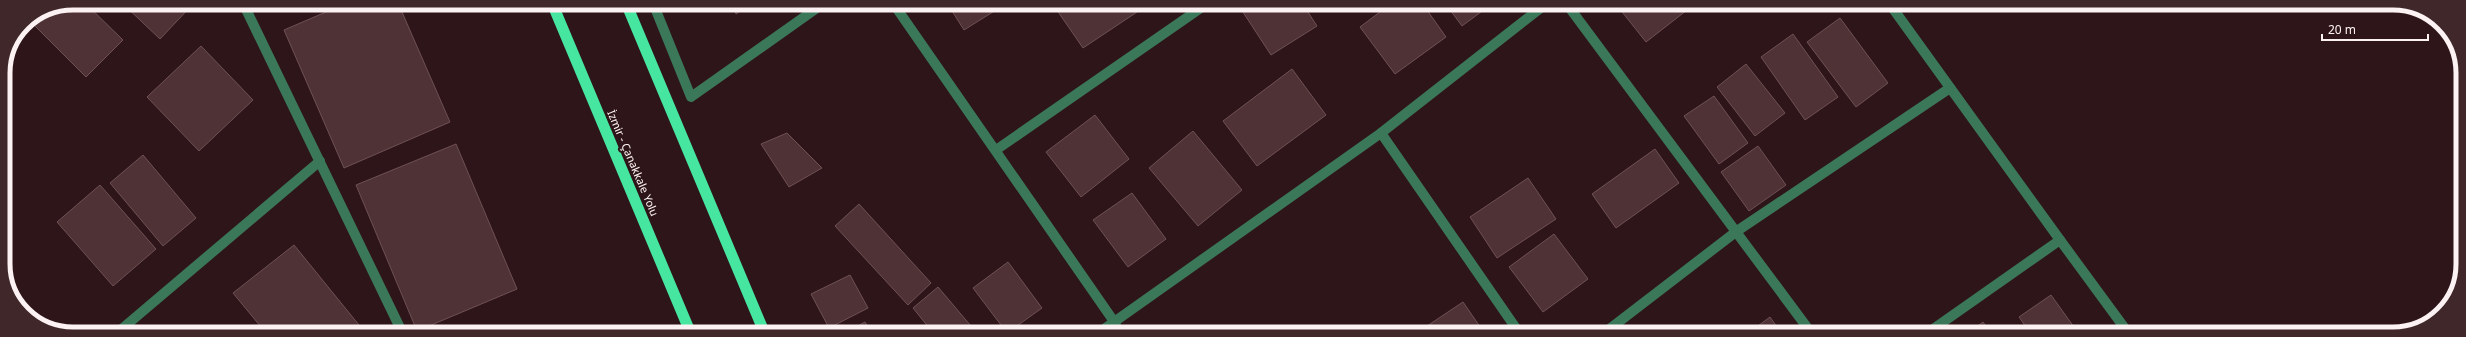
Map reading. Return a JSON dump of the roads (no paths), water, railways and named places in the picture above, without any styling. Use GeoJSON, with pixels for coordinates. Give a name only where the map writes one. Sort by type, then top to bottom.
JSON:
{"type":"FeatureCollection","features":[{"type":"Feature","properties":{"kind":"highway","name":"İzmir - Çanakkale Yolu"},"geometry":{"type":"LineString","coordinates":[[555,10],[688,327]]}},
{"type":"Feature","properties":{"kind":"highway"},"geometry":{"type":"LineString","coordinates":[[629,10],[762,327]]}},
{"type":"Feature","properties":{"kind":"street"},"geometry":{"type":"LineString","coordinates":[[246,10],[400,327]]}},
{"type":"Feature","properties":{"kind":"street"},"geometry":{"type":"LineString","coordinates":[[655,10],[691,97],[814,10]]}},
{"type":"Feature","properties":{"kind":"street"},"geometry":{"type":"LineString","coordinates":[[897,10],[996,150],[1116,327]]}},
{"type":"Feature","properties":{"kind":"street"},"geometry":{"type":"LineString","coordinates":[[996,150],[1198,10]]}},
{"type":"Feature","properties":{"kind":"street"},"geometry":{"type":"LineString","coordinates":[[1108,327],[1381,133],[1538,10]]}},
{"type":"Feature","properties":{"kind":"street"},"geometry":{"type":"LineString","coordinates":[[1571,10],[1807,327]]}},
{"type":"Feature","properties":{"kind":"street"},"geometry":{"type":"LineString","coordinates":[[1894,10],[2124,327]]}},
{"type":"Feature","properties":{"kind":"street"},"geometry":{"type":"LineString","coordinates":[[1612,327],[1737,232],[1950,88]]}},
{"type":"Feature","properties":{"kind":"street"},"geometry":{"type":"LineString","coordinates":[[1381,133],[1515,327]]}},
{"type":"Feature","properties":{"kind":"street"},"geometry":{"type":"LineString","coordinates":[[124,327],[320,161]]}},
{"type":"Feature","properties":{"kind":"street"},"geometry":{"type":"LineString","coordinates":[[1936,327],[2060,240]]}}]}
